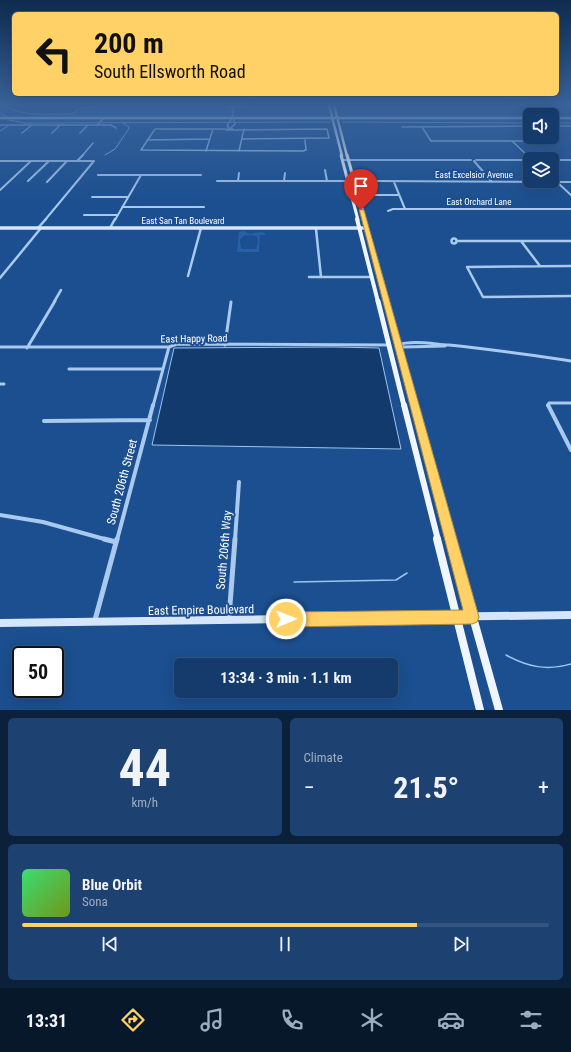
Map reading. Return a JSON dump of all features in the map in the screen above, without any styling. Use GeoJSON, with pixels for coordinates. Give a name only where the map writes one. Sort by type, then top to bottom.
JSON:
{"type":"FeatureCollection","features":[{"type":"Feature","properties":{"kind":"main road"},"geometry":{"type":"LineString","coordinates":[[337,138],[480,710]]}},
{"type":"Feature","properties":{"kind":"main road"},"geometry":{"type":"LineString","coordinates":[[342,138],[397,345],[499,710]]}},
{"type":"Feature","properties":{"kind":"street"},"geometry":{"type":"LineString","coordinates":[[239,151],[242,139],[304,140],[328,138]]}},
{"type":"Feature","properties":{"kind":"street"},"geometry":{"type":"LineString","coordinates":[[429,138],[431,141],[523,141]]}},
{"type":"Feature","properties":{"kind":"street"},"geometry":{"type":"LineString","coordinates":[[206,151],[210,140],[147,140],[141,151],[206,151],[239,151],[306,150],[304,140]]}},
{"type":"Feature","properties":{"kind":"street"},"geometry":{"type":"LineString","coordinates":[[512,141],[524,152]]}},
{"type":"Feature","properties":{"kind":"street"},"geometry":{"type":"LineString","coordinates":[[77,161],[93,143]]}},
{"type":"Feature","properties":{"kind":"street"},"geometry":{"type":"LineString","coordinates":[[342,160],[523,159]]}},
{"type":"Feature","properties":{"kind":"street"},"geometry":{"type":"LineString","coordinates":[[475,160],[492,182]]}},
{"type":"Feature","properties":{"kind":"street"},"geometry":{"type":"LineString","coordinates":[[559,160],[571,160]]}},
{"type":"Feature","properties":{"kind":"street"},"geometry":{"type":"LineString","coordinates":[[0,161],[94,161],[0,278]]}},
{"type":"Feature","properties":{"kind":"street"},"geometry":{"type":"LineString","coordinates":[[0,190],[31,161]]}},
{"type":"Feature","properties":{"kind":"street"},"geometry":{"type":"LineString","coordinates":[[28,181],[49,161]]}},
{"type":"Feature","properties":{"kind":"street"},"geometry":{"type":"LineString","coordinates":[[47,182],[67,161]]}},
{"type":"Feature","properties":{"kind":"street"},"geometry":{"type":"LineString","coordinates":[[325,170],[327,181]]}},
{"type":"Feature","properties":{"kind":"street"},"geometry":{"type":"LineString","coordinates":[[284,181],[285,172]]}},
{"type":"Feature","properties":{"kind":"street"},"geometry":{"type":"LineString","coordinates":[[238,181],[240,173]]}},
{"type":"Feature","properties":{"kind":"street"},"geometry":{"type":"LineString","coordinates":[[98,175],[201,175]]}},
{"type":"Feature","properties":{"kind":"street"},"geometry":{"type":"LineString","coordinates":[[110,228],[141,175]]}},
{"type":"Feature","properties":{"kind":"street"},"geometry":{"type":"LineString","coordinates":[[217,181],[353,181]]}},
{"type":"Feature","properties":{"kind":"street","name":"East Excelsior Avenue"},"geometry":{"type":"LineString","coordinates":[[377,181],[523,182]]}},
{"type":"Feature","properties":{"kind":"street"},"geometry":{"type":"LineString","coordinates":[[394,182],[405,210]]}},
{"type":"Feature","properties":{"kind":"street","name":"East Excelsior Avenue"},"geometry":{"type":"LineString","coordinates":[[559,182],[571,182]]}},
{"type":"Feature","properties":{"kind":"street"},"geometry":{"type":"LineString","coordinates":[[559,184],[571,195]]}},
{"type":"Feature","properties":{"kind":"street"},"geometry":{"type":"LineString","coordinates":[[351,195],[399,195]]}},
{"type":"Feature","properties":{"kind":"street"},"geometry":{"type":"LineString","coordinates":[[92,197],[128,197]]}},
{"type":"Feature","properties":{"kind":"street"},"geometry":{"type":"LineString","coordinates":[[122,207],[204,207]]}},
{"type":"Feature","properties":{"kind":"street","name":"East Orchard Lane"},"geometry":{"type":"LineString","coordinates":[[388,211],[571,209]]}},
{"type":"Feature","properties":{"kind":"street"},"geometry":{"type":"LineString","coordinates":[[84,215],[117,215]]}},
{"type":"Feature","properties":{"kind":"street","name":"East San Tan Boulevard"},"geometry":{"type":"LineString","coordinates":[[0,228],[366,228]]}},
{"type":"Feature","properties":{"kind":"street"},"geometry":{"type":"LineString","coordinates":[[188,276],[201,228]]}},
{"type":"Feature","properties":{"kind":"street"},"geometry":{"type":"LineString","coordinates":[[316,228],[321,277]]}},
{"type":"Feature","properties":{"kind":"street"},"geometry":{"type":"LineString","coordinates":[[458,241],[571,241]]}},
{"type":"Feature","properties":{"kind":"street"},"geometry":{"type":"LineString","coordinates":[[521,241],[540,266]]}},
{"type":"Feature","properties":{"kind":"street"},"geometry":{"type":"LineString","coordinates":[[571,266],[467,266],[483,297],[571,296]]}},
{"type":"Feature","properties":{"kind":"street"},"geometry":{"type":"LineString","coordinates":[[309,277],[371,277]]}},
{"type":"Feature","properties":{"kind":"street"},"geometry":{"type":"LineString","coordinates":[[27,348],[61,290]]}},
{"type":"Feature","properties":{"kind":"street"},"geometry":{"type":"LineString","coordinates":[[225,345],[231,302]]}},
{"type":"Feature","properties":{"kind":"street","name":"East Happy Road"},"geometry":{"type":"LineString","coordinates":[[0,348],[169,347],[177,344],[388,345]]}},
{"type":"Feature","properties":{"kind":"street"},"geometry":{"type":"LineString","coordinates":[[397,345],[404,347],[440,347],[447,345],[478,347],[571,360]]}},
{"type":"Feature","properties":{"kind":"street","name":"South 206th Street"},"geometry":{"type":"LineString","coordinates":[[94,622],[169,347]]}},
{"type":"Feature","properties":{"kind":"street"},"geometry":{"type":"LineString","coordinates":[[69,369],[163,369]]}},
{"type":"Feature","properties":{"kind":"street"},"geometry":{"type":"LineString","coordinates":[[571,403],[548,403],[550,410],[571,450]]}},
{"type":"Feature","properties":{"kind":"street"},"geometry":{"type":"LineString","coordinates":[[44,421],[150,420]]}},
{"type":"Feature","properties":{"kind":"street","name":"South 206th Way"},"geometry":{"type":"LineString","coordinates":[[228,620],[239,482]]}},
{"type":"Feature","properties":{"kind":"street"},"geometry":{"type":"LineString","coordinates":[[0,515],[43,522],[116,542]]}},
{"type":"Feature","properties":{"kind":"street","name":"East Empire Boulevard"},"geometry":{"type":"LineString","coordinates":[[0,623],[571,615]]}},
{"type":"Feature","properties":{"kind":"shaded area"},"geometry":{"type":"Polygon","coordinates":[[[244,231],[250,234],[260,232],[265,233],[265,235],[260,235],[259,252],[237,252],[239,232],[244,231]],[[245,235],[240,239],[241,249],[256,249],[258,242],[257,236],[245,235]]]}},
{"type":"Feature","properties":{"kind":"shaded area"},"geometry":{"type":"Polygon","coordinates":[[[174,348],[379,348],[401,449],[152,445],[174,348]]]}},
{"type":"Feature","properties":{"kind":"waterway"},"geometry":{"type":"LineString","coordinates":[[105,155],[115,149],[122,138]]}},
{"type":"Feature","properties":{"kind":"waterway"},"geometry":{"type":"LineString","coordinates":[[294,582],[396,580],[407,573]]}},
{"type":"Feature","properties":{"kind":"waterway"},"geometry":{"type":"LineString","coordinates":[[506,655],[538,667],[554,667],[571,664]]}},
{"type":"Feature","properties":{"kind":"route"},"geometry":{"type":"LineString","coordinates":[[286,619],[472,617],[361,210]]}}]}
